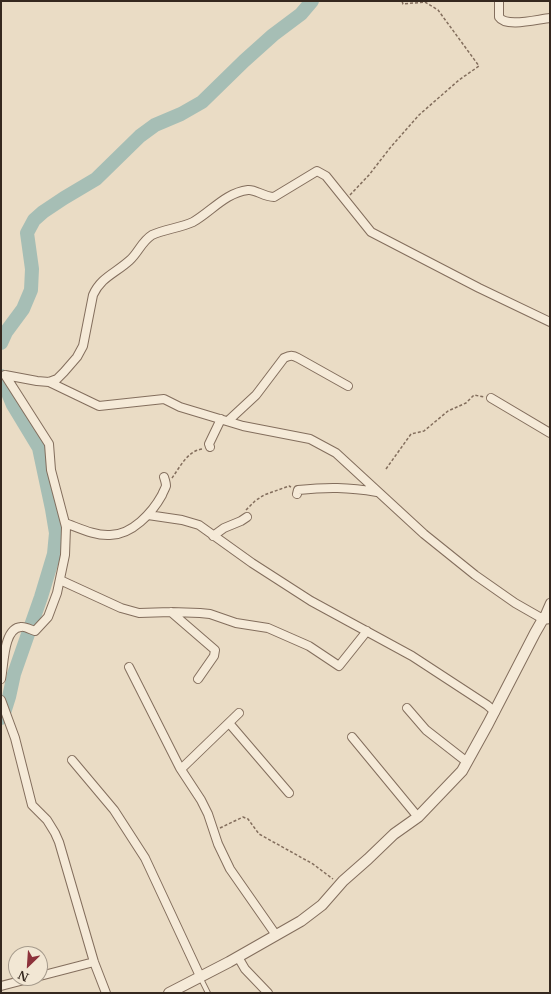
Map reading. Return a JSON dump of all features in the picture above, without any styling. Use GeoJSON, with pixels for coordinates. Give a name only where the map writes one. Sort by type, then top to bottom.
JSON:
{"type":"FeatureCollection","features":[{"type":"Feature","properties":{"kind":"street"},"geometry":{"type":"LineString","coordinates":[[499,1],[500,17],[504,22],[511,23],[550,18]]}},
{"type":"Feature","properties":{"kind":"street"},"geometry":{"type":"LineString","coordinates":[[1,679],[4,639],[13,630],[21,626],[36,631],[48,617],[60,580],[65,555],[66,531],[51,470],[48,444],[5,375],[37,382],[49,382],[57,379],[77,357],[83,346],[93,295],[96,288],[105,278],[130,260],[144,242],[152,236],[192,222],[223,200],[236,193],[250,190],[268,197],[274,197],[317,171],[326,176],[371,232],[479,288],[549,319]]}},
{"type":"Feature","properties":{"kind":"street"},"geometry":{"type":"LineString","coordinates":[[210,446],[224,420],[256,395],[284,358],[289,355],[293,355],[348,386]]}},
{"type":"Feature","properties":{"kind":"street"},"geometry":{"type":"LineString","coordinates":[[49,382],[99,406],[164,400],[180,407],[243,426],[310,439],[336,453],[424,534],[475,575],[516,603],[547,619]]}},
{"type":"Feature","properties":{"kind":"street"},"geometry":{"type":"LineString","coordinates":[[491,398],[550,433]]}},
{"type":"Feature","properties":{"kind":"street"},"geometry":{"type":"LineString","coordinates":[[65,523],[110,536],[126,532],[148,515],[157,503],[166,486],[164,477]]}},
{"type":"Feature","properties":{"kind":"street"},"geometry":{"type":"LineString","coordinates":[[298,492],[328,487],[343,487],[377,492]]}},
{"type":"Feature","properties":{"kind":"street"},"geometry":{"type":"LineString","coordinates":[[148,515],[193,522],[199,525],[212,536],[316,604],[412,656],[494,712]]}},
{"type":"Feature","properties":{"kind":"street"},"geometry":{"type":"LineString","coordinates":[[212,536],[224,528],[242,521],[245,515]]}},
{"type":"Feature","properties":{"kind":"street"},"geometry":{"type":"LineString","coordinates":[[60,580],[131,611],[139,613],[150,614],[188,612],[210,614],[236,623],[268,628],[309,646],[339,666],[367,631]]}},
{"type":"Feature","properties":{"kind":"street"},"geometry":{"type":"LineString","coordinates":[[169,993],[238,957],[301,921],[322,905],[340,884],[394,834],[418,817],[462,771],[547,619],[550,603]]}},
{"type":"Feature","properties":{"kind":"street"},"geometry":{"type":"LineString","coordinates":[[171,612],[215,650],[214,656],[198,680]]}},
{"type":"Feature","properties":{"kind":"street"},"geometry":{"type":"LineString","coordinates":[[129,667],[181,769],[201,800],[208,814],[218,844],[230,869],[276,936]]}},
{"type":"Feature","properties":{"kind":"street"},"geometry":{"type":"LineString","coordinates":[[1,700],[15,738],[32,805],[47,820],[59,842],[94,962],[106,993]]}},
{"type":"Feature","properties":{"kind":"street"},"geometry":{"type":"LineString","coordinates":[[408,708],[426,730],[467,762]]}},
{"type":"Feature","properties":{"kind":"street"},"geometry":{"type":"LineString","coordinates":[[181,769],[239,713]]}},
{"type":"Feature","properties":{"kind":"street"},"geometry":{"type":"LineString","coordinates":[[229,723],[289,793]]}},
{"type":"Feature","properties":{"kind":"street"},"geometry":{"type":"LineString","coordinates":[[352,737],[418,817]]}},
{"type":"Feature","properties":{"kind":"street"},"geometry":{"type":"LineString","coordinates":[[72,760],[114,810],[144,858],[200,976]]}},
{"type":"Feature","properties":{"kind":"street"},"geometry":{"type":"LineString","coordinates":[[238,957],[245,969],[268,993]]}},
{"type":"Feature","properties":{"kind":"street"},"geometry":{"type":"LineString","coordinates":[[48,974],[94,962]]}},
{"type":"Feature","properties":{"kind":"lane"},"geometry":{"type":"LineString","coordinates":[[200,976],[208,993]]}},
{"type":"Feature","properties":{"kind":"path"},"geometry":{"type":"LineString","coordinates":[[345,200],[370,175],[390,148],[419,115],[459,80],[479,66],[438,10],[425,2],[403,4],[402,1]]}},
{"type":"Feature","properties":{"kind":"path"},"geometry":{"type":"LineString","coordinates":[[386,468],[411,434],[424,431],[448,411],[466,403],[474,395],[491,398]]}},
{"type":"Feature","properties":{"kind":"path"},"geometry":{"type":"LineString","coordinates":[[166,486],[191,454],[196,450],[204,449],[210,446]]}},
{"type":"Feature","properties":{"kind":"path"},"geometry":{"type":"LineString","coordinates":[[245,515],[255,501],[271,492],[289,486],[298,492]]}},
{"type":"Feature","properties":{"kind":"path"},"geometry":{"type":"LineString","coordinates":[[213,832],[243,817],[248,820],[259,834],[313,864],[340,884]]}},
{"type":"Feature","properties":{"kind":"waterway"},"geometry":{"type":"LineString","coordinates":[[1,343],[6,332],[23,309],[31,290],[32,269],[27,233],[34,220],[64,198],[96,179],[140,136],[155,125],[181,114],[202,102],[273,35],[301,14],[312,1]]}},
{"type":"Feature","properties":{"kind":"waterway"},"geometry":{"type":"LineString","coordinates":[[1,376],[13,405],[39,448],[56,533],[54,554],[41,597],[14,674],[3,716],[1,718]]}}]}
